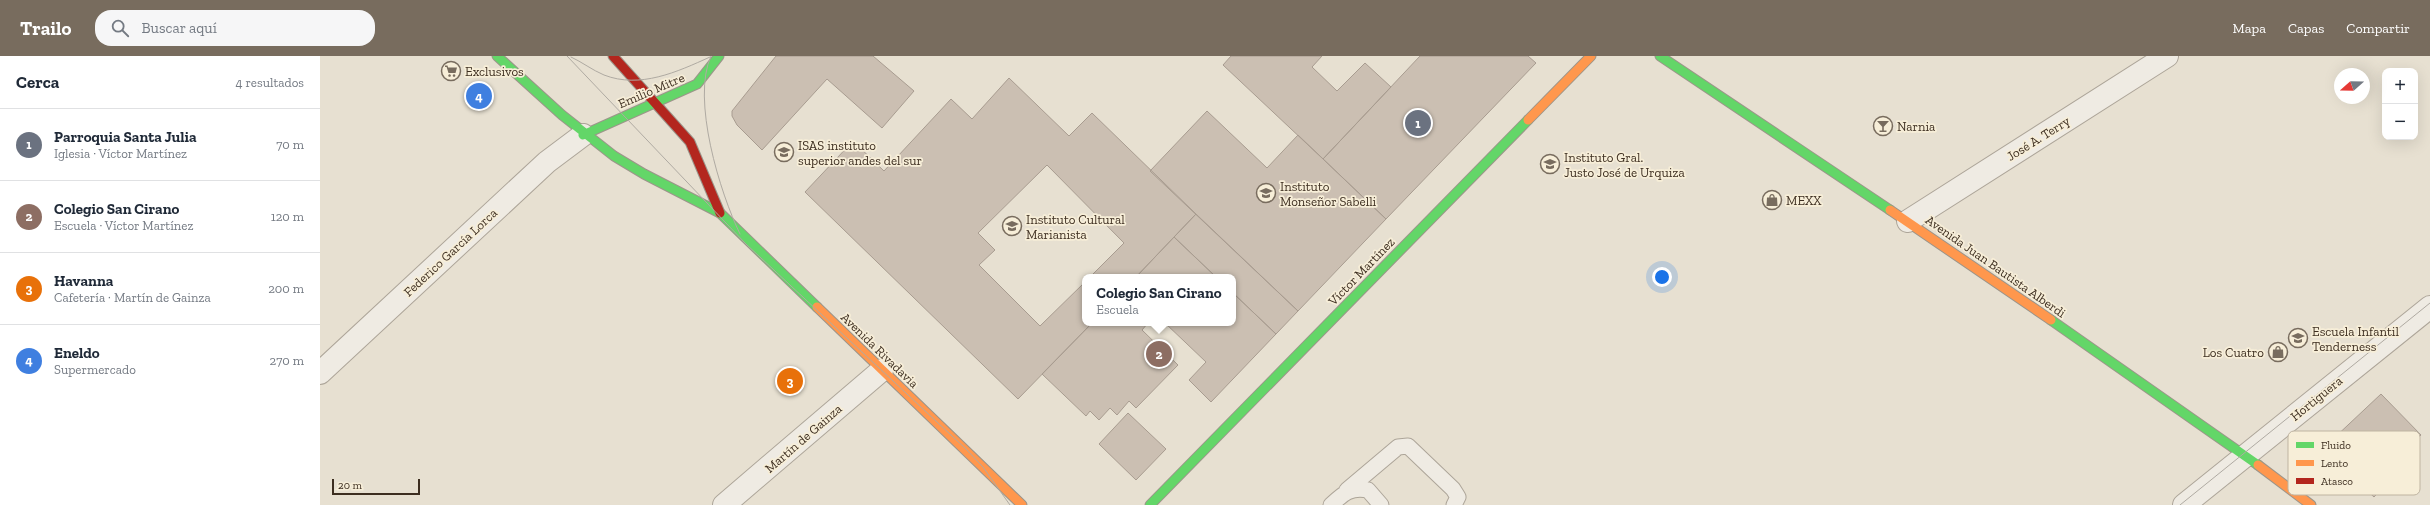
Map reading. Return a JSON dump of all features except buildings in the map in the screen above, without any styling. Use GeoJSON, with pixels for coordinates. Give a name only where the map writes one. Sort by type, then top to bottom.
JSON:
{"type":"FeatureCollection","features":[{"type":"Feature","properties":{"kind":"main road","name":"Avenida Rivadavia"},"geometry":{"type":"LineString","coordinates":[[497,56],[539,97],[583,135],[634,169],[687,194],[720,213],[1022,505]]}},
{"type":"Feature","properties":{"kind":"main road","name":"Avenida Rivadavia"},"geometry":{"type":"LineString","coordinates":[[612,56],[656,102],[690,142],[720,213]]}},
{"type":"Feature","properties":{"kind":"main road","name":"Emilio Mitre"},"geometry":{"type":"LineString","coordinates":[[583,135],[697,84],[719,56]]}},
{"type":"Feature","properties":{"kind":"main road","name":"Víctor Martínez"},"geometry":{"type":"LineString","coordinates":[[1150,505],[1591,56]]}},
{"type":"Feature","properties":{"kind":"main road","name":"Avenida Juan Bautista Alberdi"},"geometry":{"type":"LineString","coordinates":[[1660,56],[1908,221],[2245,455],[2288,488]]}},
{"type":"Feature","properties":{"kind":"main road","name":"Avenida Juan Bautista Alberdi"},"geometry":{"type":"LineString","coordinates":[[2298,495],[2311,505]]}},
{"type":"Feature","properties":{"kind":"street","name":"José A. Terry"},"geometry":{"type":"LineString","coordinates":[[1908,221],[2167,56]]}},
{"type":"Feature","properties":{"kind":"street","name":"Federico García Lorca"},"geometry":{"type":"LineString","coordinates":[[320,373],[547,162],[583,135]]}},
{"type":"Feature","properties":{"kind":"street","name":"Hortiguera"},"geometry":{"type":"LineString","coordinates":[[2184,505],[2430,307]]}},
{"type":"Feature","properties":{"kind":"street","name":"Martín de Gainza"},"geometry":{"type":"LineString","coordinates":[[724,505],[882,370]]}},
{"type":"Feature","properties":{"kind":"lane"},"geometry":{"type":"LineString","coordinates":[[1331,505],[1346,490],[1398,447],[1408,446],[1453,489],[1458,497],[1454,505]]}},
{"type":"Feature","properties":{"kind":"lane"},"geometry":{"type":"LineString","coordinates":[[1346,490],[1368,490],[1381,505]]}},
{"type":"Feature","properties":{"kind":"tram line"},"geometry":{"type":"LineString","coordinates":[[567,56],[746,244],[966,449],[983,467],[1010,505]]}},
{"type":"Feature","properties":{"kind":"tram line"},"geometry":{"type":"LineString","coordinates":[[711,56],[706,74],[704,96],[710,146],[724,195],[740,234]]}},
{"type":"Feature","properties":{"kind":"tram line"},"geometry":{"type":"LineString","coordinates":[[571,57],[604,75],[618,79],[631,80],[658,77],[685,68],[710,57]]}},
{"type":"Feature","properties":{"kind":"tram line"},"geometry":{"type":"LineString","coordinates":[[2180,505],[2430,303]]}},
{"type":"Feature","properties":{"kind":"traffic: fast"},"geometry":{"type":"LineString","coordinates":[[497,56],[562,115],[614,156],[644,174],[720,213],[817,307]]}},
{"type":"Feature","properties":{"kind":"traffic: fast"},"geometry":{"type":"LineString","coordinates":[[583,135],[697,84],[719,56]]}},
{"type":"Feature","properties":{"kind":"traffic: fast"},"geometry":{"type":"LineString","coordinates":[[1660,56],[1890,210]]}},
{"type":"Feature","properties":{"kind":"traffic: fast"},"geometry":{"type":"LineString","coordinates":[[1150,505],[1528,120]]}},
{"type":"Feature","properties":{"kind":"traffic: fast"},"geometry":{"type":"LineString","coordinates":[[2051,320],[2258,465]]}},
{"type":"Feature","properties":{"kind":"traffic: slow"},"geometry":{"type":"LineString","coordinates":[[1528,120],[1591,56]]}},
{"type":"Feature","properties":{"kind":"traffic: slow"},"geometry":{"type":"LineString","coordinates":[[1890,210],[2051,320]]}},
{"type":"Feature","properties":{"kind":"traffic: slow"},"geometry":{"type":"LineString","coordinates":[[817,307],[1022,505]]}},
{"type":"Feature","properties":{"kind":"traffic: slow"},"geometry":{"type":"LineString","coordinates":[[2258,465],[2288,488]]}},
{"type":"Feature","properties":{"kind":"traffic: slow"},"geometry":{"type":"LineString","coordinates":[[2298,495],[2311,505]]}},
{"type":"Feature","properties":{"kind":"traffic: jam"},"geometry":{"type":"LineString","coordinates":[[613,56],[690,142],[720,213]]}},
{"type":"Feature","properties":{"kind":"place","name":"Exclusivos"},"geometry":{"type":"Point","coordinates":[451,71]}},
{"type":"Feature","properties":{"kind":"place","name":"Eneldo"},"geometry":{"type":"Point","coordinates":[479,96]}},
{"type":"Feature","properties":{"kind":"place","name":"Parroquia Santa Julia"},"geometry":{"type":"Point","coordinates":[1418,123]}},
{"type":"Feature","properties":{"kind":"place","name":"Narnia"},"geometry":{"type":"Point","coordinates":[1883,126]}},
{"type":"Feature","properties":{"kind":"place","name":"ISAS instituto superior andes del sur"},"geometry":{"type":"Point","coordinates":[784,152]}},
{"type":"Feature","properties":{"kind":"place","name":"Instituto Gral. Justo José de Urquiza"},"geometry":{"type":"Point","coordinates":[1550,164]}},
{"type":"Feature","properties":{"kind":"place","name":"Instituto Monseñor Sabelli"},"geometry":{"type":"Point","coordinates":[1266,193]}},
{"type":"Feature","properties":{"kind":"place","name":"MEXX"},"geometry":{"type":"Point","coordinates":[1772,200]}},
{"type":"Feature","properties":{"kind":"place","name":"Instituto Cultural Marianista"},"geometry":{"type":"Point","coordinates":[1012,226]}},
{"type":"Feature","properties":{"kind":"place","name":"Escuela Infantil Tenderness"},"geometry":{"type":"Point","coordinates":[2298,338]}},
{"type":"Feature","properties":{"kind":"place","name":"Los Cuatro"},"geometry":{"type":"Point","coordinates":[2278,352]}},
{"type":"Feature","properties":{"kind":"place","name":"Colegio San Cirano"},"geometry":{"type":"Point","coordinates":[1159,354]}},
{"type":"Feature","properties":{"kind":"place","name":"Havanna"},"geometry":{"type":"Point","coordinates":[790,381]}}]}
